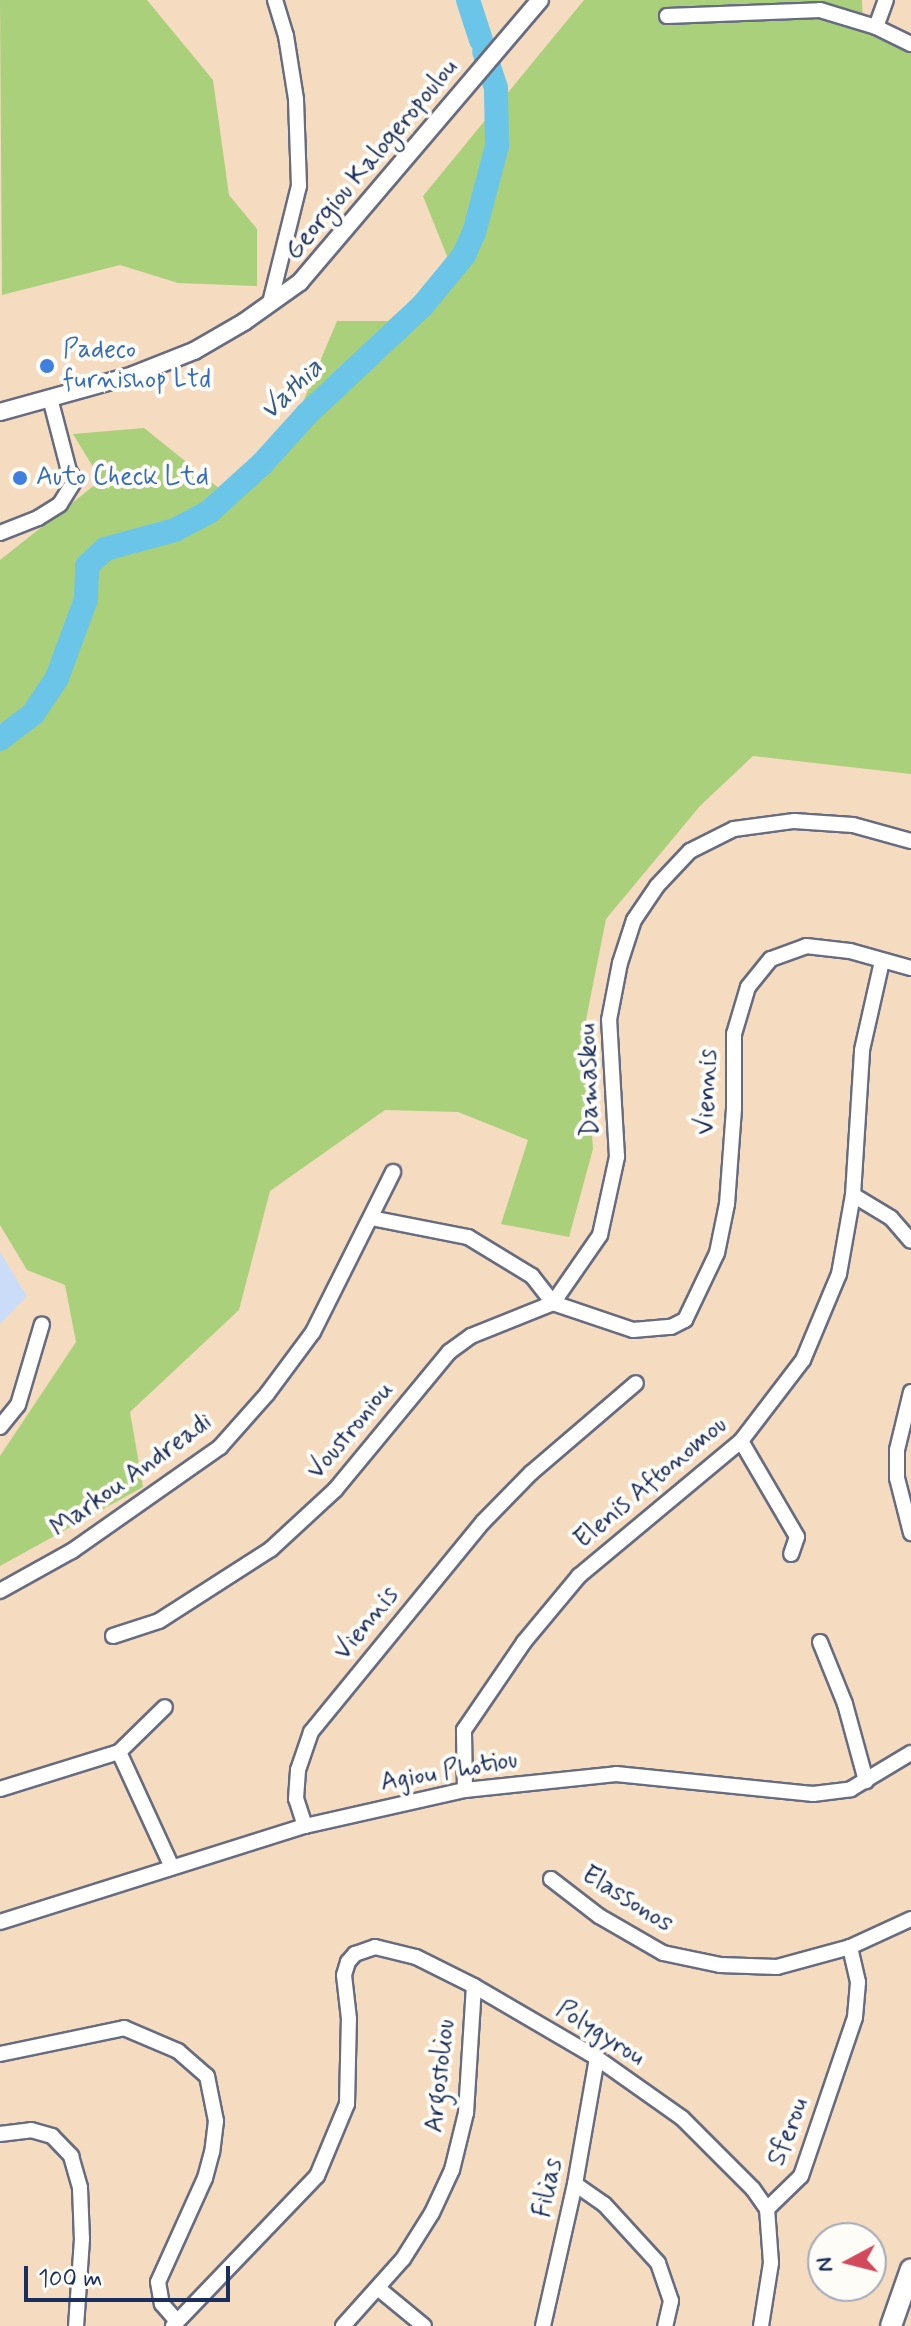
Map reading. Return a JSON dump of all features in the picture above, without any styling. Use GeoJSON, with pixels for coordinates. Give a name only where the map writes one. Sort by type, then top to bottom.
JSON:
{"type":"FeatureCollection","features":[{"type":"Feature","properties":{"kind":"main road"},"geometry":{"type":"LineString","coordinates":[[891,2326],[911,2269]]}},
{"type":"Feature","properties":{"kind":"street"},"geometry":{"type":"LineString","coordinates":[[270,303],[299,186],[296,99],[286,36],[275,0]]}},
{"type":"Feature","properties":{"kind":"street","name":"Georgiou Kalogeropoulou"},"geometry":{"type":"LineString","coordinates":[[0,412],[133,375],[194,351],[270,303],[322,260],[540,0]]}},
{"type":"Feature","properties":{"kind":"street"},"geometry":{"type":"LineString","coordinates":[[876,27],[886,0]]}},
{"type":"Feature","properties":{"kind":"street"},"geometry":{"type":"LineString","coordinates":[[667,16],[820,10],[876,27],[911,44]]}},
{"type":"Feature","properties":{"kind":"street"},"geometry":{"type":"LineString","coordinates":[[0,533],[38,518],[60,504],[75,480],[69,471],[50,398]]}},
{"type":"Feature","properties":{"kind":"street","name":"Damaskou"},"geometry":{"type":"LineString","coordinates":[[553,1303],[600,1235],[617,1157],[609,1020],[620,963],[634,920],[657,886],[690,851],[734,829],[794,821],[853,825],[911,841]]}},
{"type":"Feature","properties":{"kind":"street","name":"Viennis"},"geometry":{"type":"LineString","coordinates":[[553,1303],[633,1330],[671,1327],[685,1320],[717,1253],[727,1204],[734,1034],[748,987],[771,959],[806,946],[850,951],[911,968]]}},
{"type":"Feature","properties":{"kind":"street","name":"Elenis Aftonomou"},"geometry":{"type":"LineString","coordinates":[[465,1790],[464,1730],[524,1642],[579,1576],[741,1441],[803,1360],[839,1274],[853,1195],[862,1050],[882,961]]}},
{"type":"Feature","properties":{"kind":"street","name":"Markou Andreadi"},"geometry":{"type":"LineString","coordinates":[[0,1591],[72,1551],[220,1447],[267,1394],[313,1332],[393,1172]]}},
{"type":"Feature","properties":{"kind":"street"},"geometry":{"type":"LineString","coordinates":[[853,1195],[891,1218],[911,1241]]}},
{"type":"Feature","properties":{"kind":"street"},"geometry":{"type":"LineString","coordinates":[[371,1218],[468,1237],[532,1276],[553,1303]]}},
{"type":"Feature","properties":{"kind":"street","name":"Voustroniou"},"geometry":{"type":"LineString","coordinates":[[113,1636],[159,1621],[271,1549],[335,1490],[449,1352],[482,1330],[553,1303]]}},
{"type":"Feature","properties":{"kind":"street"},"geometry":{"type":"LineString","coordinates":[[0,1427],[18,1405],[42,1324]]}},
{"type":"Feature","properties":{"kind":"street","name":"Viennis"},"geometry":{"type":"LineString","coordinates":[[305,1826],[296,1799],[298,1770],[311,1732],[483,1522],[531,1473],[636,1383]]}},
{"type":"Feature","properties":{"kind":"street"},"geometry":{"type":"LineString","coordinates":[[911,1392],[897,1450],[897,1478],[911,1533]]}},
{"type":"Feature","properties":{"kind":"street"},"geometry":{"type":"LineString","coordinates":[[741,1441],[797,1537],[791,1554]]}},
{"type":"Feature","properties":{"kind":"street"},"geometry":{"type":"LineString","coordinates":[[820,1642],[845,1704],[866,1781]]}},
{"type":"Feature","properties":{"kind":"street"},"geometry":{"type":"LineString","coordinates":[[0,1789],[119,1752],[165,1707]]}},
{"type":"Feature","properties":{"kind":"street"},"geometry":{"type":"LineString","coordinates":[[119,1752],[172,1867]]}},
{"type":"Feature","properties":{"kind":"street","name":"Agiou Photiou"},"geometry":{"type":"LineString","coordinates":[[0,1922],[305,1826],[465,1790],[616,1774],[813,1794],[851,1789],[911,1753]]}},
{"type":"Feature","properties":{"kind":"street","name":"Elassonos"},"geometry":{"type":"LineString","coordinates":[[551,1879],[599,1916],[663,1953],[720,1965],[777,1967],[850,1947],[911,1919]]}},
{"type":"Feature","properties":{"kind":"street","name":"Polygyrou"},"geometry":{"type":"LineString","coordinates":[[175,2324],[317,2176],[347,2104],[349,2019],[344,1975],[348,1962],[355,1954],[375,1947],[416,1957],[474,1986],[597,2058],[682,2118],[753,2189],[767,2209]]}},
{"type":"Feature","properties":{"kind":"street","name":"Sferou"},"geometry":{"type":"LineString","coordinates":[[767,2209],[801,2176],[855,2017],[858,1982],[850,1947]]}},
{"type":"Feature","properties":{"kind":"street","name":"Argostoliou"},"geometry":{"type":"LineString","coordinates":[[343,2326],[379,2289],[432,2213],[452,2170],[466,2113],[474,1986]]}},
{"type":"Feature","properties":{"kind":"street"},"geometry":{"type":"LineString","coordinates":[[0,2054],[124,2028],[178,2051],[207,2076],[216,2121],[212,2152],[205,2178],[158,2282],[162,2304],[175,2324]]}},
{"type":"Feature","properties":{"kind":"street","name":"Filias"},"geometry":{"type":"LineString","coordinates":[[543,2326],[575,2184],[597,2058]]}},
{"type":"Feature","properties":{"kind":"street"},"geometry":{"type":"LineString","coordinates":[[0,2134],[31,2130],[52,2136],[71,2156],[81,2201],[76,2326]]}},
{"type":"Feature","properties":{"kind":"street"},"geometry":{"type":"LineString","coordinates":[[575,2184],[604,2204],[658,2263],[671,2301],[665,2326]]}},
{"type":"Feature","properties":{"kind":"street"},"geometry":{"type":"LineString","coordinates":[[761,2326],[771,2263],[767,2209]]}},
{"type":"Feature","properties":{"kind":"street"},"geometry":{"type":"LineString","coordinates":[[379,2289],[424,2326]]}},
{"type":"Feature","properties":{"kind":"shaded area"},"geometry":{"type":"Polygon","coordinates":[[[0,1252],[27,1296],[0,1324],[0,1252]]]}},
{"type":"Feature","properties":{"kind":"green space"},"geometry":{"type":"Polygon","coordinates":[[[0,0],[147,0],[213,80],[229,195],[257,229],[257,286],[178,283],[120,265],[2,295],[0,0]]]}},
{"type":"Feature","properties":{"kind":"green space"},"geometry":{"type":"Polygon","coordinates":[[[584,0],[862,0],[863,28],[911,49],[911,774],[753,756],[700,806],[606,919],[584,1030],[593,1149],[569,1237],[501,1224],[528,1140],[458,1112],[385,1110],[270,1191],[239,1310],[130,1412],[143,1487],[0,1566],[0,1456],[76,1342],[65,1285],[27,1270],[0,1225],[0,560],[101,480],[73,434],[144,428],[230,497],[280,457],[337,321],[388,321],[451,266],[423,196],[584,0]]]}},
{"type":"Feature","properties":{"kind":"waterway","name":"Vathia"},"geometry":{"type":"LineString","coordinates":[[468,0],[481,40]]}},
{"type":"Feature","properties":{"kind":"waterway","name":"Vathia"},"geometry":{"type":"LineString","coordinates":[[481,40],[484,52]]}},
{"type":"Feature","properties":{"kind":"waterway","name":"Vathia"},"geometry":{"type":"LineString","coordinates":[[0,739],[33,714],[57,678],[86,599],[87,566],[105,549],[175,530],[209,512],[423,305],[464,255],[474,233],[497,146],[496,88],[484,52]]}},
{"type":"Feature","properties":{"kind":"place","name":"Padeco furnishop Ltd"},"geometry":{"type":"Point","coordinates":[47,366]}},
{"type":"Feature","properties":{"kind":"place","name":"Auto Check Ltd"},"geometry":{"type":"Point","coordinates":[20,478]}}]}
